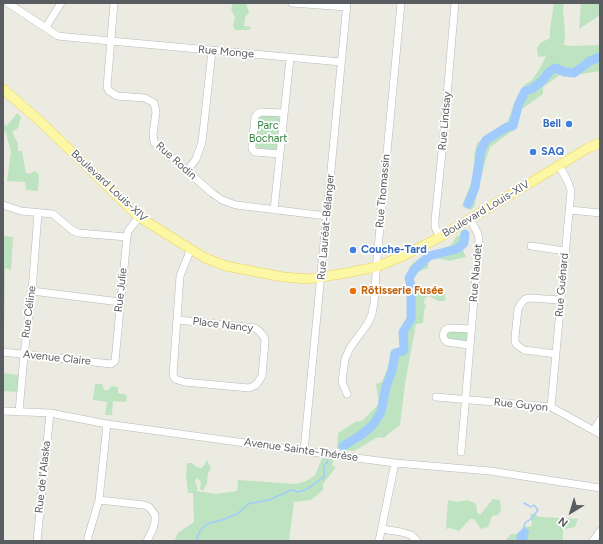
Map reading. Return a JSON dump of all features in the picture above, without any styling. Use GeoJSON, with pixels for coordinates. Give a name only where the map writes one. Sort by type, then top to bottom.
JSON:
{"type":"FeatureCollection","features":[{"type":"Feature","properties":{"kind":"main road","name":"Boulevard Louis-XIV"},"geometry":{"type":"LineString","coordinates":[[3,89],[41,122],[139,217],[190,251],[205,258],[226,266],[283,277],[309,279],[321,277],[376,266],[403,256],[440,237],[559,165],[588,148],[600,143]]}},
{"type":"Feature","properties":{"kind":"street","name":"Rue Monge"},"geometry":{"type":"LineString","coordinates":[[8,3],[58,36],[110,42],[341,62]]}},
{"type":"Feature","properties":{"kind":"street"},"geometry":{"type":"LineString","coordinates":[[46,27],[61,3]]}},
{"type":"Feature","properties":{"kind":"street"},"geometry":{"type":"LineString","coordinates":[[110,42],[114,3]]}},
{"type":"Feature","properties":{"kind":"street"},"geometry":{"type":"LineString","coordinates":[[295,3],[347,5]]}},
{"type":"Feature","properties":{"kind":"street","name":"Rue Thomassin"},"geometry":{"type":"LineString","coordinates":[[348,394],[342,382],[345,359],[350,348],[368,323],[372,314],[401,3]]}},
{"type":"Feature","properties":{"kind":"street","name":"Rue Lindsay"},"geometry":{"type":"LineString","coordinates":[[440,237],[435,228],[435,220],[455,3]]}},
{"type":"Feature","properties":{"kind":"street","name":"Rue Lauréat-Bélanger"},"geometry":{"type":"LineString","coordinates":[[304,451],[347,5]]}},
{"type":"Feature","properties":{"kind":"street","name":"Rue Rodin"},"geometry":{"type":"LineString","coordinates":[[110,42],[107,83],[109,91],[117,96],[145,98],[154,103],[156,112],[153,134],[154,142],[212,193],[222,200],[236,205],[327,216]]}},
{"type":"Feature","properties":{"kind":"street"},"geometry":{"type":"LineString","coordinates":[[187,171],[196,159],[202,142],[212,51]]}},
{"type":"Feature","properties":{"kind":"street"},"geometry":{"type":"LineString","coordinates":[[274,210],[290,58]]}},
{"type":"Feature","properties":{"kind":"street"},"geometry":{"type":"LineString","coordinates":[[280,154],[255,152],[252,149],[252,146],[255,117],[257,114],[261,112],[284,114]]}},
{"type":"Feature","properties":{"kind":"street","name":"Rue Guénard"},"geometry":{"type":"LineString","coordinates":[[551,407],[571,191],[559,165]]}},
{"type":"Feature","properties":{"kind":"street"},"geometry":{"type":"LineString","coordinates":[[3,205],[21,211],[53,214],[59,217],[68,227],[78,233],[126,237]]}},
{"type":"Feature","properties":{"kind":"street"},"geometry":{"type":"LineString","coordinates":[[570,210],[600,213]]}},
{"type":"Feature","properties":{"kind":"street","name":"Rue Céline"},"geometry":{"type":"LineString","coordinates":[[19,412],[32,291],[38,213]]}},
{"type":"Feature","properties":{"kind":"street","name":"Rue Julie"},"geometry":{"type":"LineString","coordinates":[[111,364],[115,360],[126,237],[128,231],[139,217]]}},
{"type":"Feature","properties":{"kind":"street","name":"Rue Naudet"},"geometry":{"type":"LineString","coordinates":[[461,452],[479,240],[478,234],[470,219]]}},
{"type":"Feature","properties":{"kind":"street"},"geometry":{"type":"LineString","coordinates":[[531,246],[565,251]]}},
{"type":"Feature","properties":{"kind":"street","name":"Place Nancy"},"geometry":{"type":"LineString","coordinates":[[178,320],[255,328],[259,331],[264,337],[265,341],[262,376],[256,385],[249,388],[184,382],[175,379],[173,375],[180,276],[190,251]]}},
{"type":"Feature","properties":{"kind":"street"},"geometry":{"type":"LineString","coordinates":[[32,291],[120,302]]}},
{"type":"Feature","properties":{"kind":"street"},"geometry":{"type":"LineString","coordinates":[[556,354],[524,350],[515,342],[515,337],[518,309],[524,300],[530,298],[560,300]]}},
{"type":"Feature","properties":{"kind":"street"},"geometry":{"type":"LineString","coordinates":[[469,345],[447,342],[443,335],[445,330],[449,328],[471,329]]}},
{"type":"Feature","properties":{"kind":"street","name":"Avenue Claire"},"geometry":{"type":"LineString","coordinates":[[3,352],[111,364]]}},
{"type":"Feature","properties":{"kind":"street","name":"Rue Guyon"},"geometry":{"type":"LineString","coordinates":[[436,397],[551,407],[597,432]]}},
{"type":"Feature","properties":{"kind":"street","name":"Avenue Sainte-Thérèse"},"geometry":{"type":"LineString","coordinates":[[3,411],[50,413],[107,424],[304,451],[395,463],[490,472],[600,488]]}},
{"type":"Feature","properties":{"kind":"street","name":"Rue de l'Alaska"},"geometry":{"type":"LineString","coordinates":[[37,541],[50,413]]}},
{"type":"Feature","properties":{"kind":"street"},"geometry":{"type":"LineString","coordinates":[[597,432],[600,420]]}},
{"type":"Feature","properties":{"kind":"street"},"geometry":{"type":"LineString","coordinates":[[88,541],[99,500],[107,424]]}},
{"type":"Feature","properties":{"kind":"street"},"geometry":{"type":"LineString","coordinates":[[379,541],[395,463]]}},
{"type":"Feature","properties":{"kind":"street"},"geometry":{"type":"LineString","coordinates":[[99,500],[144,505],[149,507],[155,515],[155,521],[147,541]]}},
{"type":"Feature","properties":{"kind":"street"},"geometry":{"type":"LineString","coordinates":[[382,529],[401,532],[411,536],[417,541]]}},
{"type":"Feature","properties":{"kind":"street"},"geometry":{"type":"LineString","coordinates":[[593,541],[600,531]]}},
{"type":"Feature","properties":{"kind":"green space"},"geometry":{"type":"Polygon","coordinates":[[[233,3],[246,3],[249,13],[245,17],[244,26],[251,27],[249,30],[235,30],[233,26],[235,17],[231,9],[233,3]]]}},
{"type":"Feature","properties":{"kind":"green space"},"geometry":{"type":"Polygon","coordinates":[[[554,3],[564,3],[564,45],[600,45],[600,71],[569,76],[561,74],[543,87],[543,94],[522,109],[516,128],[490,147],[474,207],[471,210],[462,206],[476,171],[474,155],[477,143],[498,127],[507,123],[515,101],[525,84],[531,81],[539,70],[546,56],[538,57],[537,48],[540,43],[550,38],[554,3]]]}},
{"type":"Feature","properties":{"kind":"green space"},"geometry":{"type":"Polygon","coordinates":[[[581,3],[600,3],[600,15],[579,29],[581,3]]]}},
{"type":"Feature","properties":{"kind":"green space"},"geometry":{"type":"Polygon","coordinates":[[[17,113],[21,117],[18,128],[12,132],[18,144],[18,151],[22,151],[26,173],[30,174],[34,171],[39,174],[38,191],[26,190],[25,182],[7,181],[11,152],[6,133],[3,130],[3,124],[7,126],[17,113]]]}},
{"type":"Feature","properties":{"kind":"green space","name":"Parc Bochart"},"geometry":{"type":"Polygon","coordinates":[[[262,115],[278,116],[280,119],[277,148],[274,150],[258,148],[255,146],[258,117],[262,115]]]}},
{"type":"Feature","properties":{"kind":"green space"},"geometry":{"type":"Polygon","coordinates":[[[467,232],[468,238],[463,250],[466,257],[449,261],[437,258],[435,252],[451,245],[457,236],[467,232]]]}},
{"type":"Feature","properties":{"kind":"green space"},"geometry":{"type":"Polygon","coordinates":[[[3,236],[13,237],[11,270],[5,268],[4,331],[3,331],[3,236]]]}},
{"type":"Feature","properties":{"kind":"green space"},"geometry":{"type":"Polygon","coordinates":[[[429,252],[428,268],[410,275],[409,268],[414,262],[429,252]]]}},
{"type":"Feature","properties":{"kind":"green space"},"geometry":{"type":"Polygon","coordinates":[[[413,283],[444,292],[446,299],[444,301],[438,301],[429,296],[425,298],[424,302],[426,306],[423,323],[416,324],[405,384],[400,425],[384,438],[378,437],[354,451],[337,449],[338,433],[355,422],[362,421],[379,404],[376,384],[382,382],[393,354],[402,345],[401,331],[408,315],[411,286],[413,283]]]}},
{"type":"Feature","properties":{"kind":"green space"},"geometry":{"type":"Polygon","coordinates":[[[471,329],[469,345],[447,342],[445,330],[471,329]]]}},
{"type":"Feature","properties":{"kind":"green space"},"geometry":{"type":"Polygon","coordinates":[[[3,373],[20,375],[18,392],[3,391],[3,373]]]}},
{"type":"Feature","properties":{"kind":"green space"},"geometry":{"type":"Polygon","coordinates":[[[95,384],[102,384],[104,390],[108,390],[112,386],[118,387],[118,393],[127,395],[126,402],[113,401],[112,415],[105,415],[107,402],[93,400],[95,384]]]}},
{"type":"Feature","properties":{"kind":"green space"},"geometry":{"type":"Polygon","coordinates":[[[323,456],[334,458],[332,466],[336,467],[323,484],[323,490],[311,500],[294,502],[289,540],[174,541],[178,533],[194,522],[193,493],[188,493],[186,476],[187,463],[192,463],[196,467],[202,468],[207,460],[211,469],[208,473],[207,483],[203,491],[200,489],[201,482],[197,478],[195,481],[198,489],[196,491],[216,494],[237,491],[238,480],[296,484],[306,481],[315,475],[323,456]]]}},
{"type":"Feature","properties":{"kind":"green space"},"geometry":{"type":"Polygon","coordinates":[[[493,499],[500,500],[501,510],[498,515],[492,516],[488,527],[481,529],[474,519],[470,519],[459,531],[450,528],[446,529],[448,500],[458,502],[468,500],[476,504],[477,512],[480,515],[493,499]]]}},
{"type":"Feature","properties":{"kind":"green space"},"geometry":{"type":"Polygon","coordinates":[[[530,513],[540,517],[578,519],[575,527],[563,529],[563,541],[505,541],[511,534],[517,534],[524,527],[532,526],[530,513]]]}},
{"type":"Feature","properties":{"kind":"water"},"geometry":{"type":"Polygon","coordinates":[[[524,527],[529,530],[527,541],[516,541],[517,534],[524,527]]]}},
{"type":"Feature","properties":{"kind":"waterway"},"geometry":{"type":"LineString","coordinates":[[468,204],[475,187],[481,150],[486,140],[507,127],[513,126],[518,106],[525,91],[532,89],[555,68],[565,72],[574,73],[590,61],[600,57]]}},
{"type":"Feature","properties":{"kind":"waterway"},"geometry":{"type":"LineString","coordinates":[[343,446],[361,435],[373,425],[381,412],[386,387],[392,371],[395,353],[403,351],[404,349],[403,332],[411,319],[411,286],[409,278],[414,270],[429,256],[457,249],[464,243],[465,234]]}},
{"type":"Feature","properties":{"kind":"waterway"},"geometry":{"type":"LineString","coordinates":[[196,541],[200,531],[207,524],[237,514],[248,504],[269,500],[291,490],[299,492],[307,489],[324,477],[324,466],[328,461]]}},
{"type":"Feature","properties":{"kind":"waterway"},"geometry":{"type":"LineString","coordinates":[[524,503],[531,507],[534,505],[538,510],[532,518],[525,523],[524,527]]}},
{"type":"Feature","properties":{"kind":"place","name":"Bell"},"geometry":{"type":"Point","coordinates":[569,124]}},
{"type":"Feature","properties":{"kind":"place","name":"SAQ"},"geometry":{"type":"Point","coordinates":[533,152]}},
{"type":"Feature","properties":{"kind":"place","name":"Couche-Tard"},"geometry":{"type":"Point","coordinates":[353,250]}},
{"type":"Feature","properties":{"kind":"place","name":"Rôtisserie Fusée"},"geometry":{"type":"Point","coordinates":[353,291]}}]}
